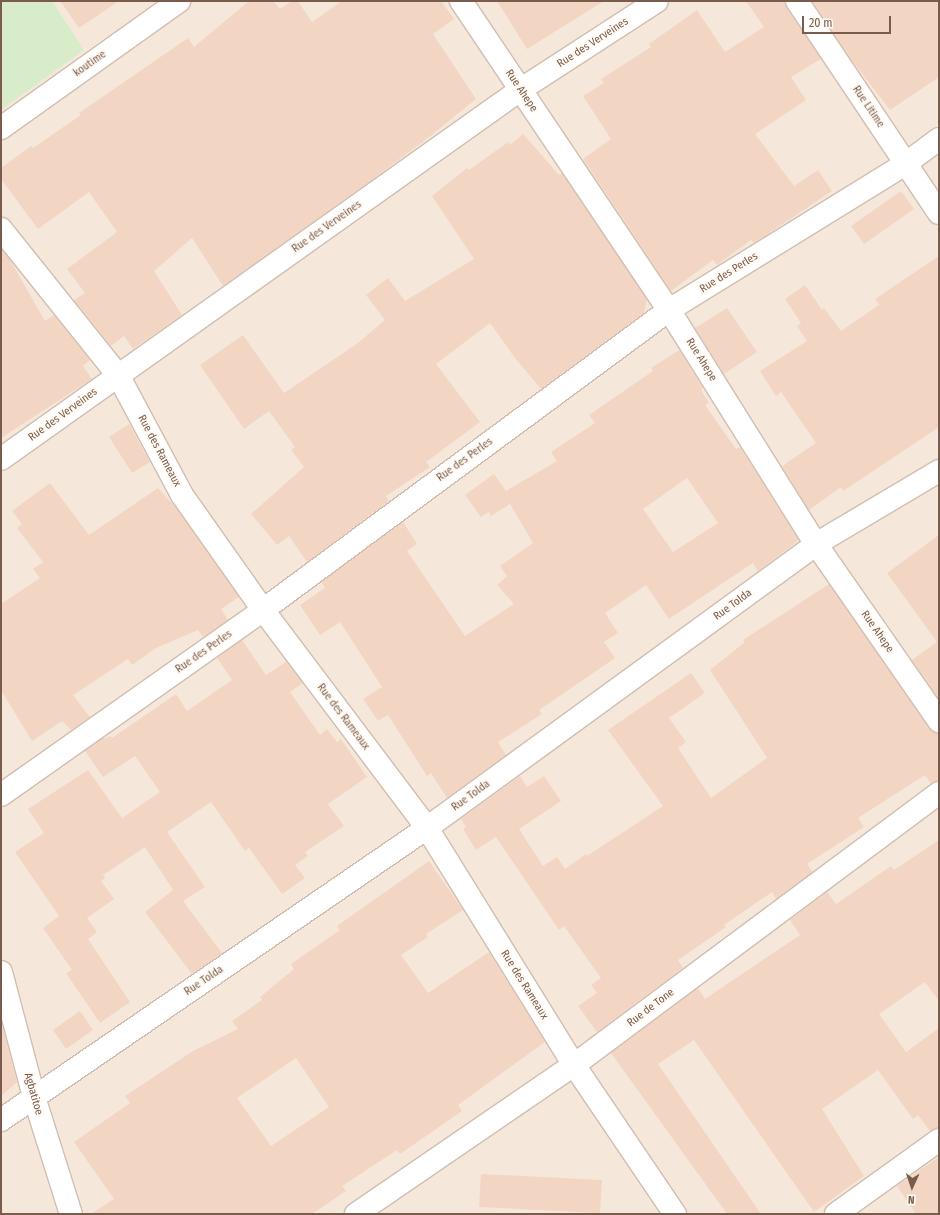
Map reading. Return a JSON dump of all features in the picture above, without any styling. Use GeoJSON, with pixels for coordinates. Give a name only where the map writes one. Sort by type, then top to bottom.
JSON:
{"type":"FeatureCollection","features":[{"type":"Feature","properties":{"kind":"street","name":"koutime"},"geometry":{"type":"LineString","coordinates":[[1,128],[179,1]]}},
{"type":"Feature","properties":{"kind":"street","name":"Rue Ahepe"},"geometry":{"type":"LineString","coordinates":[[461,1],[669,310],[816,544],[939,721]]}},
{"type":"Feature","properties":{"kind":"street","name":"Rue des Verveines"},"geometry":{"type":"LineString","coordinates":[[1,459],[520,90],[657,1]]}},
{"type":"Feature","properties":{"kind":"street","name":"Rue Litime"},"geometry":{"type":"LineString","coordinates":[[797,1],[905,164],[939,212]]}},
{"type":"Feature","properties":{"kind":"street","name":"Rue des Perles"},"geometry":{"type":"LineString","coordinates":[[1,795],[263,610],[669,310],[905,164],[939,140]]}},
{"type":"Feature","properties":{"kind":"street","name":"Rue des Rameaux"},"geometry":{"type":"LineString","coordinates":[[1,228],[118,375],[182,495],[263,610],[427,828],[574,1065],[675,1214]]}},
{"type":"Feature","properties":{"kind":"street","name":"Rue Tolda"},"geometry":{"type":"LineString","coordinates":[[1,1120],[427,828],[816,544],[939,471]]}},
{"type":"Feature","properties":{"kind":"street","name":"Rue de Tone"},"geometry":{"type":"LineString","coordinates":[[356,1214],[574,1065],[939,793]]}},
{"type":"Feature","properties":{"kind":"street","name":"Agbatitoe"},"geometry":{"type":"LineString","coordinates":[[1,972],[34,1097],[71,1214]]}},
{"type":"Feature","properties":{"kind":"street"},"geometry":{"type":"LineString","coordinates":[[836,1214],[939,1140]]}},
{"type":"Feature","properties":{"kind":"shaded area"},"geometry":{"type":"Polygon","coordinates":[[[1,1],[939,1],[939,1214],[1,1214],[1,1]]]}},
{"type":"Feature","properties":{"kind":"green space"},"geometry":{"type":"Polygon","coordinates":[[[1,1],[52,1],[84,50],[1,110],[1,1]]]}},
{"type":"Feature","properties":{"kind":"building"},"geometry":{"type":"Polygon","coordinates":[[[60,1],[119,1],[79,28],[60,1]]]}},
{"type":"Feature","properties":{"kind":"building"},"geometry":{"type":"Polygon","coordinates":[[[249,1],[273,1],[280,9],[292,1],[298,1],[312,22],[342,1],[441,1],[454,19],[433,34],[476,99],[428,138],[366,184],[223,286],[192,238],[154,271],[182,315],[133,349],[124,336],[111,346],[74,300],[85,293],[67,269],[117,232],[89,192],[38,229],[1,179],[1,168],[31,146],[33,148],[81,115],[79,113],[188,38],[194,47],[249,1]]]}},
{"type":"Feature","properties":{"kind":"building"},"geometry":{"type":"Polygon","coordinates":[[[497,1],[604,1],[527,49],[497,1]]]}},
{"type":"Feature","properties":{"kind":"building"},"geometry":{"type":"Polygon","coordinates":[[[746,1],[785,1],[787,8],[821,59],[791,77],[806,100],[755,134],[794,186],[818,170],[832,191],[754,243],[751,240],[717,265],[713,260],[671,291],[583,159],[611,139],[583,96],[604,83],[601,79],[651,47],[649,44],[697,10],[725,52],[764,27],[746,1]]]}},
{"type":"Feature","properties":{"kind":"building"},"geometry":{"type":"Polygon","coordinates":[[[812,1],[939,1],[939,77],[890,110],[850,58],[812,1]]]}},
{"type":"Feature","properties":{"kind":"building"},"geometry":{"type":"Polygon","coordinates":[[[523,134],[559,175],[562,173],[647,299],[644,313],[541,389],[515,358],[490,323],[436,364],[480,422],[426,462],[430,467],[386,496],[389,501],[307,562],[289,536],[277,545],[251,514],[304,467],[291,450],[295,447],[269,411],[244,429],[200,365],[243,335],[284,393],[358,343],[385,320],[366,295],[388,278],[405,301],[474,259],[432,196],[467,168],[469,170],[508,142],[510,145],[523,134]]]}},
{"type":"Feature","properties":{"kind":"building"},"geometry":{"type":"Polygon","coordinates":[[[901,191],[914,209],[864,244],[851,226],[901,191]]]}},
{"type":"Feature","properties":{"kind":"building"},"geometry":{"type":"Polygon","coordinates":[[[1,249],[10,260],[45,321],[54,315],[90,360],[83,366],[92,379],[1,438],[1,249]]]}},
{"type":"Feature","properties":{"kind":"building"},"geometry":{"type":"Polygon","coordinates":[[[939,256],[939,427],[843,491],[841,487],[809,510],[782,466],[816,443],[781,392],[776,396],[760,371],[807,341],[797,326],[801,323],[785,299],[805,285],[822,310],[824,308],[841,331],[879,305],[875,299],[939,256]]]}},
{"type":"Feature","properties":{"kind":"building"},"geometry":{"type":"Polygon","coordinates":[[[727,308],[757,352],[724,374],[695,328],[727,308]]]}},
{"type":"Feature","properties":{"kind":"building"},"geometry":{"type":"Polygon","coordinates":[[[679,350],[703,388],[701,390],[709,403],[705,405],[736,449],[740,447],[799,540],[758,571],[753,563],[669,619],[646,585],[605,613],[618,633],[604,642],[615,658],[539,710],[542,714],[498,742],[506,755],[447,798],[431,773],[427,776],[388,715],[378,721],[363,699],[382,687],[340,622],[320,635],[300,605],[325,588],[321,582],[403,522],[417,544],[407,551],[465,636],[514,604],[497,585],[507,576],[500,566],[533,543],[510,504],[491,516],[489,512],[481,517],[465,495],[494,474],[506,491],[557,461],[551,452],[595,423],[589,415],[653,371],[651,368],[679,350]],[[687,478],[643,509],[673,552],[718,523],[687,478]]]}},
{"type":"Feature","properties":{"kind":"building"},"geometry":{"type":"Polygon","coordinates":[[[129,424],[150,462],[132,473],[109,437],[129,424]]]}},
{"type":"Feature","properties":{"kind":"building"},"geometry":{"type":"Polygon","coordinates":[[[50,483],[89,535],[158,488],[177,509],[239,597],[221,609],[228,620],[203,637],[198,630],[156,648],[132,665],[128,659],[73,695],[90,717],[71,730],[62,721],[32,741],[1,690],[1,604],[40,578],[33,569],[43,562],[17,528],[22,524],[12,511],[50,483]]]}},
{"type":"Feature","properties":{"kind":"building"},"geometry":{"type":"Polygon","coordinates":[[[939,535],[939,699],[912,660],[937,642],[887,573],[939,535]]]}},
{"type":"Feature","properties":{"kind":"building"},"geometry":{"type":"Polygon","coordinates":[[[829,584],[929,728],[933,732],[939,733],[939,781],[931,784],[925,775],[858,818],[864,827],[807,864],[813,872],[776,899],[772,892],[724,925],[726,927],[678,960],[683,968],[597,1032],[578,1006],[597,993],[591,985],[601,978],[564,926],[559,930],[496,837],[476,850],[463,829],[466,827],[461,819],[520,776],[527,787],[544,776],[561,801],[519,829],[543,866],[557,857],[565,869],[586,854],[587,856],[663,806],[608,730],[691,673],[705,693],[669,718],[686,742],[678,748],[711,798],[767,758],[710,670],[745,642],[743,640],[829,584]]]}},
{"type":"Feature","properties":{"kind":"building"},"geometry":{"type":"Polygon","coordinates":[[[242,640],[266,675],[286,662],[303,683],[290,692],[320,735],[327,729],[337,742],[341,739],[367,777],[328,804],[344,826],[305,852],[308,856],[295,865],[305,878],[282,894],[249,848],[245,851],[211,802],[167,832],[205,887],[183,901],[222,953],[192,974],[145,912],[173,890],[145,847],[103,875],[105,878],[101,881],[114,899],[87,918],[97,932],[88,939],[130,1002],[100,1023],[66,973],[72,970],[43,928],[59,916],[15,852],[44,833],[28,809],[88,770],[122,818],[160,792],[135,756],[103,777],[85,751],[104,737],[105,739],[110,736],[112,738],[176,694],[187,711],[232,680],[217,658],[242,640]]]}},
{"type":"Feature","properties":{"kind":"building"},"geometry":{"type":"Polygon","coordinates":[[[939,840],[939,1001],[925,982],[879,1014],[906,1052],[939,1028],[939,1128],[930,1131],[918,1115],[913,1119],[878,1070],[822,1109],[864,1176],[814,1212],[694,1040],[658,1064],[761,1214],[727,1214],[611,1053],[698,988],[705,999],[800,935],[790,920],[827,892],[836,904],[891,866],[894,870],[939,840]]]}},
{"type":"Feature","properties":{"kind":"building"},"geometry":{"type":"Polygon","coordinates":[[[429,861],[463,910],[426,934],[428,937],[401,955],[428,993],[489,952],[545,1042],[458,1105],[462,1111],[400,1154],[397,1150],[342,1186],[346,1191],[312,1214],[91,1214],[114,1199],[74,1142],[130,1103],[125,1096],[193,1051],[238,1029],[232,1021],[262,1000],[260,997],[294,969],[291,964],[340,930],[337,926],[429,861]],[[296,1058],[237,1098],[271,1146],[329,1107],[296,1058]]]}},
{"type":"Feature","properties":{"kind":"building"},"geometry":{"type":"Polygon","coordinates":[[[80,1011],[93,1030],[66,1049],[53,1030],[80,1011]]]}},
{"type":"Feature","properties":{"kind":"building"},"geometry":{"type":"Polygon","coordinates":[[[1,1021],[17,1082],[1,1096],[1,1021]]]}},
{"type":"Feature","properties":{"kind":"building"},"geometry":{"type":"Polygon","coordinates":[[[939,1157],[939,1214],[916,1214],[897,1186],[939,1157]]]}},
{"type":"Feature","properties":{"kind":"building"},"geometry":{"type":"Polygon","coordinates":[[[481,1174],[602,1180],[600,1213],[479,1207],[481,1174]]]}}]}
